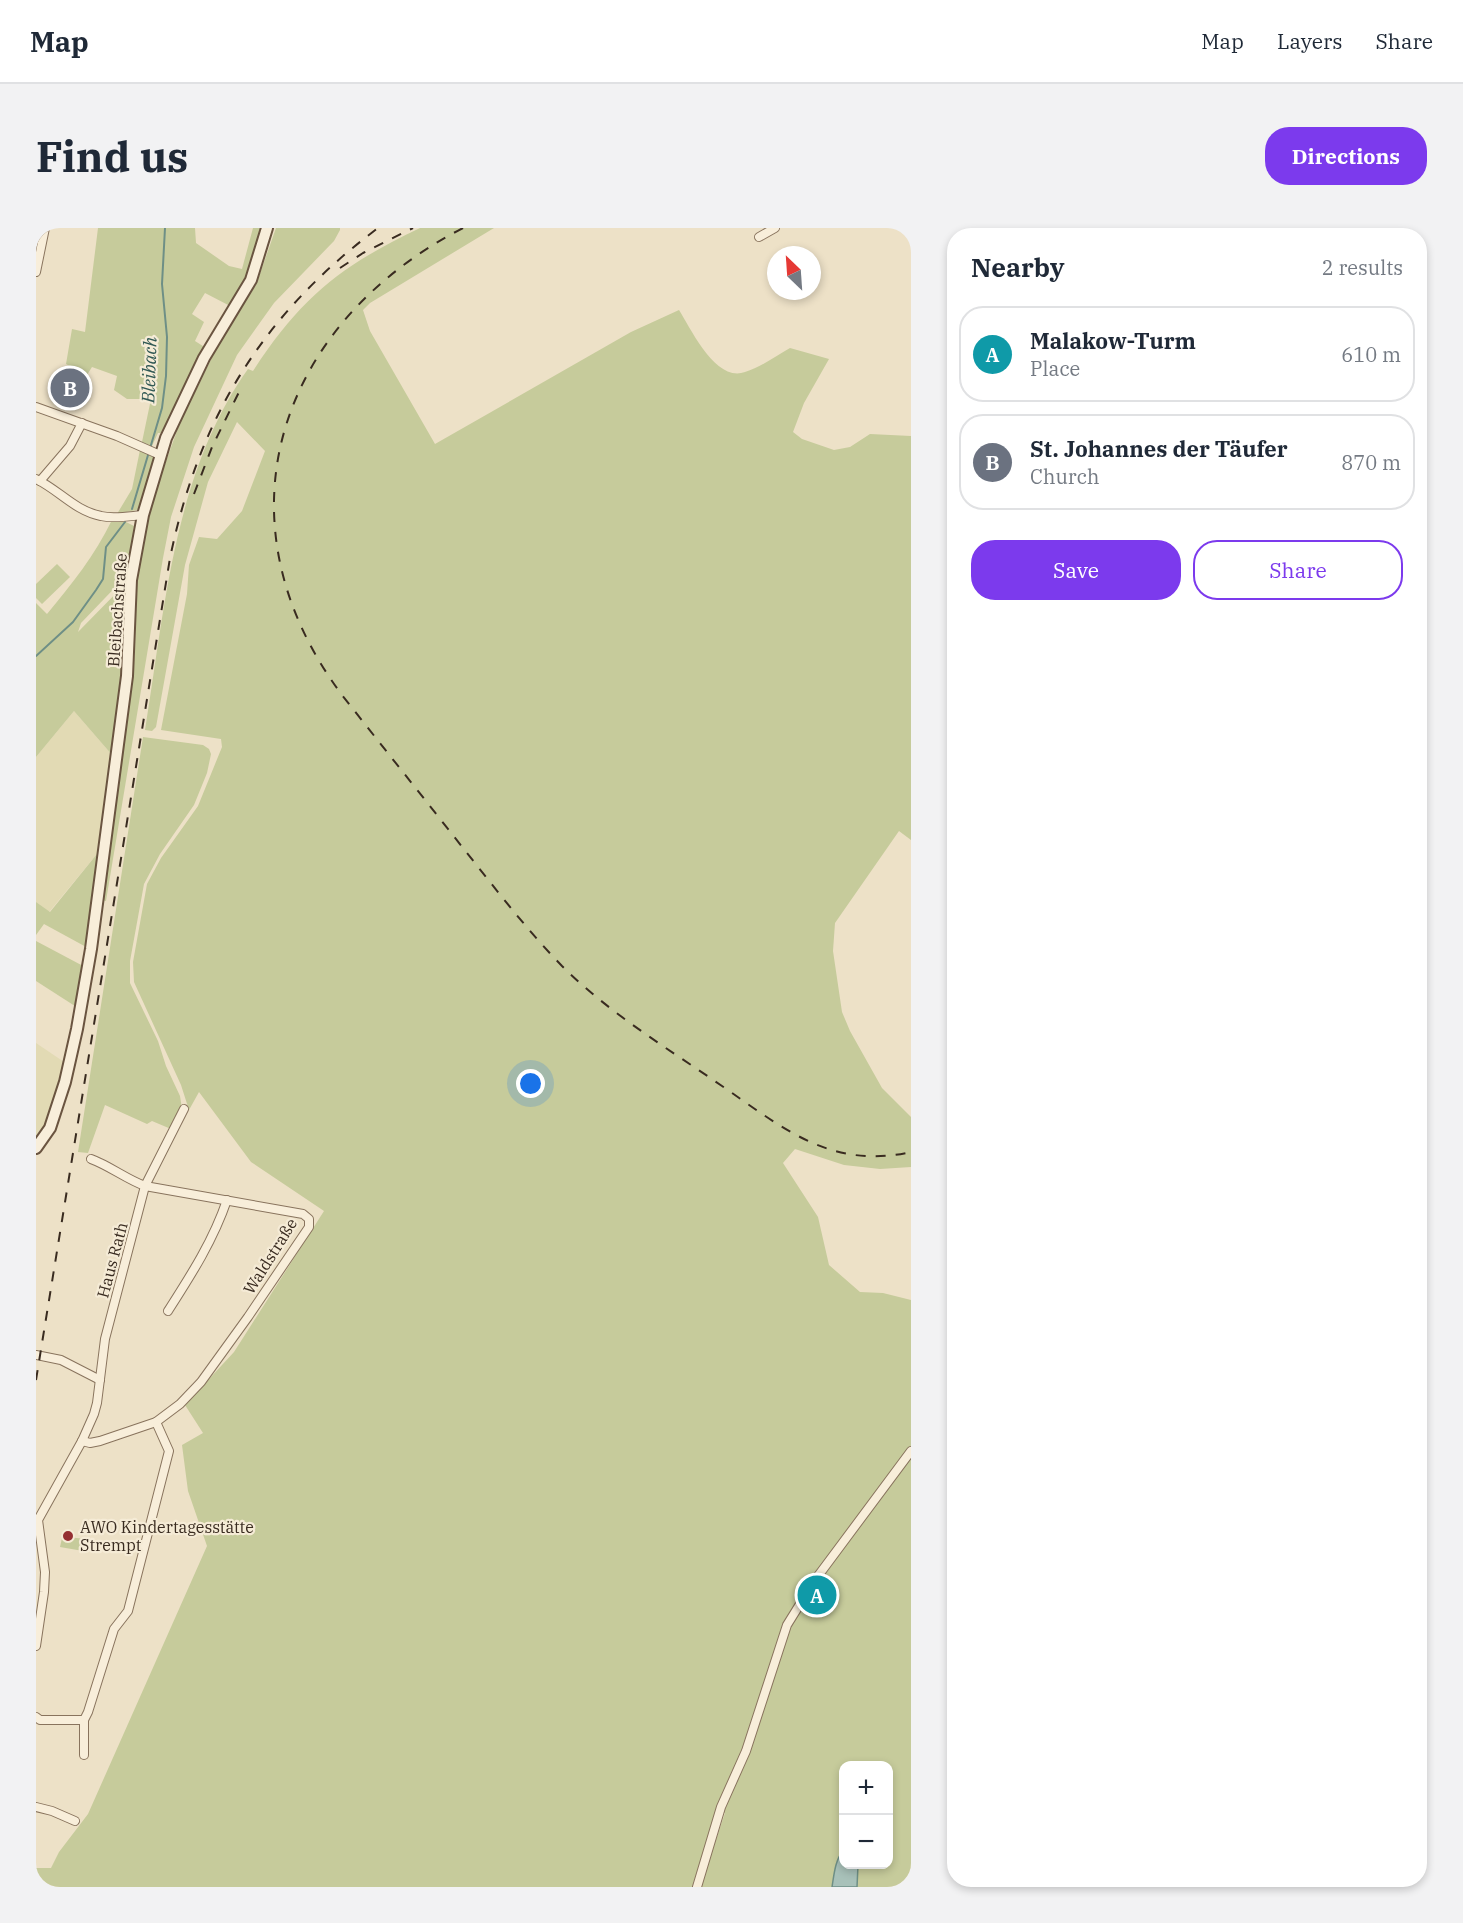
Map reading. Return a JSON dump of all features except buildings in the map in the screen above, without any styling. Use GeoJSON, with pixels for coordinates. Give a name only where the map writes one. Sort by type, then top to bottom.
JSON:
{"type":"FeatureCollection","features":[{"type":"Feature","properties":{"kind":"main road","name":"Bleibachstraße"},"geometry":{"type":"LineString","coordinates":[[36,1148],[50,1128],[65,1082],[91,949],[127,676],[131,580],[156,454],[194,377],[251,280],[267,228]]}},
{"type":"Feature","properties":{"kind":"street"},"geometry":{"type":"LineString","coordinates":[[36,272],[45,228]]}},
{"type":"Feature","properties":{"kind":"street"},"geometry":{"type":"LineString","coordinates":[[759,237],[775,228]]}},
{"type":"Feature","properties":{"kind":"street"},"geometry":{"type":"LineString","coordinates":[[36,407],[117,436],[156,454]]}},
{"type":"Feature","properties":{"kind":"street"},"geometry":{"type":"LineString","coordinates":[[82,423],[70,446],[38,480],[90,513],[103,517],[143,515]]}},
{"type":"Feature","properties":{"kind":"street","name":"Haus Rath"},"geometry":{"type":"LineString","coordinates":[[36,1646],[45,1572],[38,1520],[82,1441],[98,1403],[105,1339],[145,1186],[184,1109]]}},
{"type":"Feature","properties":{"kind":"street","name":"Waldstraße"},"geometry":{"type":"LineString","coordinates":[[82,1441],[90,1443],[100,1441],[156,1422],[180,1404],[201,1382],[309,1227],[309,1219],[303,1214],[145,1186],[91,1159]]}},
{"type":"Feature","properties":{"kind":"street"},"geometry":{"type":"LineString","coordinates":[[168,1311],[219,1225],[227,1200]]}},
{"type":"Feature","properties":{"kind":"street"},"geometry":{"type":"LineString","coordinates":[[36,1355],[61,1360],[100,1380]]}},
{"type":"Feature","properties":{"kind":"street"},"geometry":{"type":"LineString","coordinates":[[84,1755],[84,1720],[114,1629],[128,1611],[169,1450],[156,1422]]}},
{"type":"Feature","properties":{"kind":"street"},"geometry":{"type":"LineString","coordinates":[[697,1887],[721,1807],[746,1751],[787,1625],[815,1580],[911,1450]]}},
{"type":"Feature","properties":{"kind":"street"},"geometry":{"type":"LineString","coordinates":[[36,1717],[40,1720],[84,1720]]}},
{"type":"Feature","properties":{"kind":"street"},"geometry":{"type":"LineString","coordinates":[[36,1807],[75,1821]]}},
{"type":"Feature","properties":{"kind":"shaded area"},"geometry":{"type":"Polygon","coordinates":[[[74,711],[113,756],[101,849],[49,912],[36,902],[36,757],[74,711]]]}},
{"type":"Feature","properties":{"kind":"shaded area"},"geometry":{"type":"Polygon","coordinates":[[[36,1043],[67,1064],[51,1114],[42,1134],[36,1141],[36,1043]]]}},
{"type":"Feature","properties":{"kind":"green space"},"geometry":{"type":"Polygon","coordinates":[[[98,228],[195,228],[196,243],[229,266],[242,269],[253,228],[262,228],[251,269],[232,307],[205,293],[192,314],[204,322],[195,341],[206,348],[152,446],[142,442],[151,399],[127,399],[114,390],[117,376],[92,367],[87,375],[66,364],[72,329],[85,332],[98,228]]]}},
{"type":"Feature","properties":{"kind":"green space"},"geometry":{"type":"Polygon","coordinates":[[[276,228],[340,228],[340,230],[334,241],[274,303],[237,355],[194,447],[171,517],[106,901],[102,900],[135,653],[139,557],[153,498],[179,425],[219,343],[256,285],[276,228]]]}},
{"type":"Feature","properties":{"kind":"green space"},"geometry":{"type":"Polygon","coordinates":[[[420,228],[494,228],[370,303],[363,310],[370,331],[435,444],[631,332],[679,310],[706,352],[724,370],[734,373],[745,372],[790,348],[829,359],[804,403],[793,432],[802,439],[834,450],[850,447],[870,434],[911,436],[911,840],[899,831],[835,923],[833,951],[842,1012],[850,1031],[882,1088],[911,1117],[911,1167],[880,1169],[844,1165],[795,1149],[783,1163],[818,1217],[829,1265],[860,1292],[883,1293],[911,1300],[911,1887],[857,1887],[858,1869],[893,1869],[893,1761],[839,1761],[839,1858],[832,1887],[700,1887],[725,1813],[716,1812],[692,1887],[36,1887],[36,1868],[51,1868],[59,1852],[88,1814],[207,1546],[188,1491],[182,1445],[203,1433],[185,1405],[234,1352],[324,1211],[251,1162],[199,1092],[189,1110],[181,1085],[134,982],[133,962],[147,884],[161,858],[198,806],[222,747],[221,739],[161,730],[187,594],[189,565],[199,537],[217,539],[242,511],[265,451],[237,422],[208,482],[185,565],[156,727],[152,731],[145,730],[176,543],[188,497],[204,452],[223,409],[248,369],[253,371],[288,323],[325,286],[346,270],[420,228]]]}},
{"type":"Feature","properties":{"kind":"green space"},"geometry":{"type":"Polygon","coordinates":[[[140,450],[155,457],[141,509],[117,514],[132,489],[140,450]]]}},
{"type":"Feature","properties":{"kind":"green space"},"geometry":{"type":"Polygon","coordinates":[[[112,520],[134,526],[128,574],[81,623],[78,632],[129,580],[113,756],[74,711],[36,757],[36,603],[47,614],[82,569],[112,520]]]}},
{"type":"Feature","properties":{"kind":"green space"},"geometry":{"type":"Polygon","coordinates":[[[57,564],[70,577],[42,604],[36,598],[36,584],[57,564]]]}},
{"type":"Feature","properties":{"kind":"green space"},"geometry":{"type":"Polygon","coordinates":[[[143,737],[203,745],[209,749],[211,754],[207,773],[194,805],[160,854],[144,884],[130,961],[130,983],[158,1041],[166,1066],[180,1096],[182,1109],[171,1129],[152,1121],[147,1124],[105,1105],[88,1153],[78,1152],[143,737]]]}},
{"type":"Feature","properties":{"kind":"green space"},"geometry":{"type":"Polygon","coordinates":[[[101,849],[88,948],[44,924],[36,935],[36,902],[50,912],[101,849]]]}},
{"type":"Feature","properties":{"kind":"green space"},"geometry":{"type":"Polygon","coordinates":[[[36,941],[85,967],[78,1008],[36,981],[36,941]]]}},
{"type":"Feature","properties":{"kind":"green space"},"geometry":{"type":"Polygon","coordinates":[[[68,1537],[85,1539],[83,1551],[60,1547],[62,1538],[68,1539],[68,1537]]]}},
{"type":"Feature","properties":{"kind":"water"},"geometry":{"type":"Polygon","coordinates":[[[839,1858],[839,1869],[858,1869],[857,1887],[832,1887],[839,1858]]]}},
{"type":"Feature","properties":{"kind":"waterway","name":"Bleibach"},"geometry":{"type":"LineString","coordinates":[[132,509],[162,408],[166,376],[167,337],[162,284],[165,228]]}},
{"type":"Feature","properties":{"kind":"waterway","name":"Bleibach"},"geometry":{"type":"LineString","coordinates":[[36,656],[73,622],[96,590],[103,579],[106,547],[125,522]]}},
{"type":"Feature","properties":{"kind":"railway"},"geometry":{"type":"LineString","coordinates":[[36,1380],[170,558],[183,507],[199,459],[218,414],[242,372],[269,333],[301,296],[337,261],[378,228]]}},
{"type":"Feature","properties":{"kind":"railway"},"geometry":{"type":"LineString","coordinates":[[340,268],[363,253],[413,228]]}},
{"type":"Feature","properties":{"kind":"railway"},"geometry":{"type":"LineString","coordinates":[[463,228],[399,268],[347,317],[309,372],[284,432],[274,496],[280,562],[302,629],[342,695],[511,908],[549,952],[580,983],[660,1044],[766,1117],[809,1142],[856,1155],[882,1156],[911,1152]]}},
{"type":"Feature","properties":{"kind":"railway"},"geometry":{"type":"LineString","coordinates":[[194,494],[212,447],[239,392]]}},
{"type":"Feature","properties":{"kind":"place","name":"St. Johannes der Täufer"},"geometry":{"type":"Point","coordinates":[70,388]}},
{"type":"Feature","properties":{"kind":"place","name":"AWO Kindertagesstätte Strempt"},"geometry":{"type":"Point","coordinates":[68,1536]}},
{"type":"Feature","properties":{"kind":"place","name":"Malakow-Turm"},"geometry":{"type":"Point","coordinates":[817,1595]}}]}
